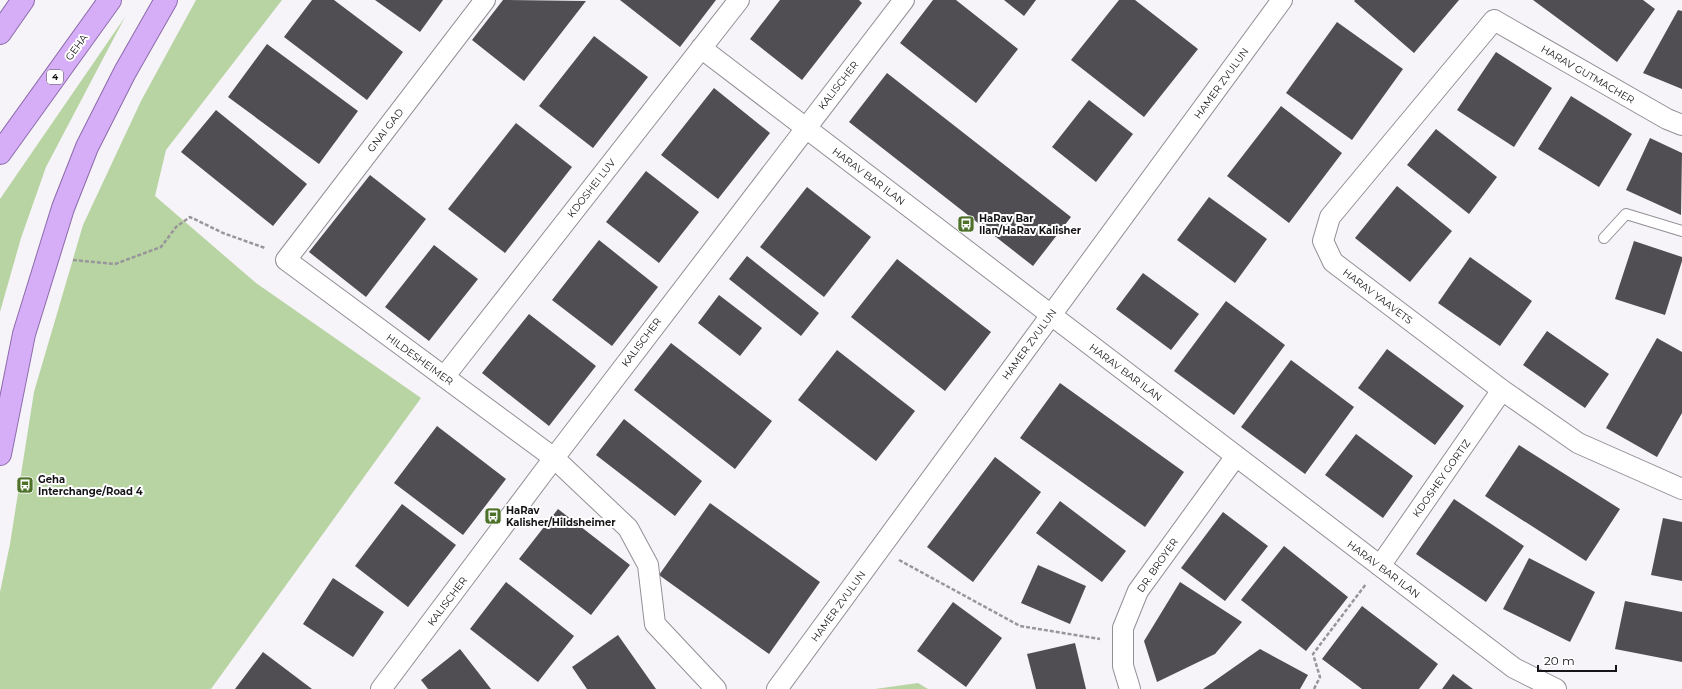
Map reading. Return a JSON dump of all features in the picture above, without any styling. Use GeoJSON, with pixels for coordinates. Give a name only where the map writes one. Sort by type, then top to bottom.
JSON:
{"type":"FeatureCollection","features":[{"type":"Feature","properties":{"kind":"highway"},"geometry":{"type":"LineString","coordinates":[[0,33],[23,0]]}},
{"type":"Feature","properties":{"kind":"highway","name":"GEHA"},"geometry":{"type":"LineString","coordinates":[[0,153],[110,0]]}},
{"type":"Feature","properties":{"kind":"highway"},"geometry":{"type":"LineString","coordinates":[[0,454],[24,334],[64,208],[87,146],[125,72],[166,0]]}},
{"type":"Feature","properties":{"kind":"street","name":"GNAI GAD"},"geometry":{"type":"LineString","coordinates":[[288,257],[485,0]]}},
{"type":"Feature","properties":{"kind":"street","name":"KDOSHEI LUV"},"geometry":{"type":"LineString","coordinates":[[444,377],[739,0]]}},
{"type":"Feature","properties":{"kind":"street","name":"KALISCHER"},"geometry":{"type":"LineString","coordinates":[[383,688],[554,458],[805,127],[904,0]]}},
{"type":"Feature","properties":{"kind":"street","name":"HAMER ZVULUN"},"geometry":{"type":"LineString","coordinates":[[777,689],[1282,0]]}},
{"type":"Feature","properties":{"kind":"street","name":"HARAV GUTMACHER"},"geometry":{"type":"LineString","coordinates":[[1494,20],[1667,119],[1682,125]]}},
{"type":"Feature","properties":{"kind":"street","name":"HARAV YAAVETS"},"geometry":{"type":"LineString","coordinates":[[1494,20],[1330,217],[1323,241],[1333,262],[1502,390],[1578,443],[1682,489]]}},
{"type":"Feature","properties":{"kind":"street","name":"HARAV BAR ILAN"},"geometry":{"type":"LineString","coordinates":[[702,48],[1514,668],[1556,689]]}},
{"type":"Feature","properties":{"kind":"street","name":"HILDESHEIMER"},"geometry":{"type":"LineString","coordinates":[[288,257],[444,377],[554,458],[628,528],[648,564],[655,624],[716,689]]}},
{"type":"Feature","properties":{"kind":"street","name":"KDOSHEY GORTIZ"},"geometry":{"type":"LineString","coordinates":[[1380,566],[1502,390]]}},
{"type":"Feature","properties":{"kind":"street","name":"DR. BROYER"},"geometry":{"type":"LineString","coordinates":[[1130,689],[1123,666],[1123,628],[1138,591],[1236,456]]}},
{"type":"Feature","properties":{"kind":"lane"},"geometry":{"type":"LineString","coordinates":[[1604,238],[1626,214],[1682,232]]}},
{"type":"Feature","properties":{"kind":"path"},"geometry":{"type":"LineString","coordinates":[[68,260],[115,264],[161,247],[176,227],[190,218],[223,233],[288,257]]}},
{"type":"Feature","properties":{"kind":"path"},"geometry":{"type":"LineString","coordinates":[[879,549],[1020,626],[1123,643]]}},
{"type":"Feature","properties":{"kind":"path"},"geometry":{"type":"LineString","coordinates":[[1314,689],[1320,677],[1313,654],[1380,566]]}},
{"type":"Feature","properties":{"kind":"green space"},"geometry":{"type":"Polygon","coordinates":[[[196,0],[282,0],[166,150],[155,196],[256,283],[421,398],[211,689],[0,689],[0,592],[10,544],[34,392],[83,225],[141,101],[196,0]]]}},
{"type":"Feature","properties":{"kind":"green space"},"geometry":{"type":"Polygon","coordinates":[[[125,17],[46,167],[21,238],[0,312],[0,199],[125,17]]]}},
{"type":"Feature","properties":{"kind":"green space"},"geometry":{"type":"Polygon","coordinates":[[[918,683],[928,689],[875,689],[918,683]]]}},
{"type":"Feature","properties":{"kind":"building"},"geometry":{"type":"Polygon","coordinates":[[[312,0],[334,0],[403,52],[367,100],[284,37],[312,0]]]}},
{"type":"Feature","properties":{"kind":"building"},"geometry":{"type":"Polygon","coordinates":[[[375,0],[443,0],[420,32],[375,0]]]}},
{"type":"Feature","properties":{"kind":"building"},"geometry":{"type":"Polygon","coordinates":[[[503,0],[586,1],[524,81],[472,40],[503,0]]]}},
{"type":"Feature","properties":{"kind":"building"},"geometry":{"type":"Polygon","coordinates":[[[620,0],[716,0],[680,47],[620,0]]]}},
{"type":"Feature","properties":{"kind":"building"},"geometry":{"type":"Polygon","coordinates":[[[780,0],[859,0],[862,3],[802,80],[750,39],[780,0]]]}},
{"type":"Feature","properties":{"kind":"building"},"geometry":{"type":"Polygon","coordinates":[[[933,0],[956,0],[1018,49],[976,103],[900,43],[933,0]]]}},
{"type":"Feature","properties":{"kind":"building"},"geometry":{"type":"Polygon","coordinates":[[[1004,0],[1036,0],[1024,16],[1004,0]]]}},
{"type":"Feature","properties":{"kind":"building"},"geometry":{"type":"Polygon","coordinates":[[[1119,0],[1135,0],[1198,49],[1144,117],[1071,60],[1119,0]]]}},
{"type":"Feature","properties":{"kind":"building"},"geometry":{"type":"Polygon","coordinates":[[[1459,0],[1414,53],[1354,1],[1459,0]]]}},
{"type":"Feature","properties":{"kind":"building"},"geometry":{"type":"Polygon","coordinates":[[[1533,0],[1643,0],[1655,9],[1617,62],[1533,0]]]}},
{"type":"Feature","properties":{"kind":"building"},"geometry":{"type":"Polygon","coordinates":[[[1678,10],[1682,11],[1682,89],[1643,73],[1678,10]]]}},
{"type":"Feature","properties":{"kind":"building"},"geometry":{"type":"Polygon","coordinates":[[[1337,22],[1403,69],[1352,140],[1286,93],[1337,22]]]}},
{"type":"Feature","properties":{"kind":"building"},"geometry":{"type":"Polygon","coordinates":[[[594,36],[648,77],[593,148],[539,106],[594,36]]]}},
{"type":"Feature","properties":{"kind":"building"},"geometry":{"type":"Polygon","coordinates":[[[267,44],[358,111],[319,164],[228,97],[267,44]]]}},
{"type":"Feature","properties":{"kind":"building"},"geometry":{"type":"Polygon","coordinates":[[[1496,52],[1552,88],[1514,147],[1457,110],[1496,52]]]}},
{"type":"Feature","properties":{"kind":"building"},"geometry":{"type":"Polygon","coordinates":[[[887,73],[1071,217],[1033,266],[849,122],[887,73]]]}},
{"type":"Feature","properties":{"kind":"building"},"geometry":{"type":"Polygon","coordinates":[[[714,88],[770,133],[718,199],[661,155],[714,88]]]}},
{"type":"Feature","properties":{"kind":"building"},"geometry":{"type":"Polygon","coordinates":[[[1571,96],[1632,134],[1599,187],[1538,149],[1571,96]]]}},
{"type":"Feature","properties":{"kind":"building"},"geometry":{"type":"Polygon","coordinates":[[[1089,100],[1133,134],[1096,182],[1052,147],[1089,100]]]}},
{"type":"Feature","properties":{"kind":"building"},"geometry":{"type":"Polygon","coordinates":[[[1281,106],[1342,153],[1289,223],[1227,176],[1281,106]]]}},
{"type":"Feature","properties":{"kind":"building"},"geometry":{"type":"Polygon","coordinates":[[[216,110],[307,184],[273,226],[181,152],[216,110]]]}},
{"type":"Feature","properties":{"kind":"building"},"geometry":{"type":"Polygon","coordinates":[[[516,123],[572,167],[505,253],[448,209],[516,123]]]}},
{"type":"Feature","properties":{"kind":"building"},"geometry":{"type":"Polygon","coordinates":[[[1436,129],[1497,177],[1469,214],[1407,165],[1436,129]]]}},
{"type":"Feature","properties":{"kind":"building"},"geometry":{"type":"Polygon","coordinates":[[[1650,138],[1682,153],[1681,215],[1626,190],[1650,138]]]}},
{"type":"Feature","properties":{"kind":"building"},"geometry":{"type":"Polygon","coordinates":[[[646,171],[699,212],[659,263],[606,222],[646,171]]]}},
{"type":"Feature","properties":{"kind":"building"},"geometry":{"type":"Polygon","coordinates":[[[370,175],[426,219],[366,297],[309,252],[370,175]]]}},
{"type":"Feature","properties":{"kind":"building"},"geometry":{"type":"Polygon","coordinates":[[[1397,186],[1452,231],[1410,282],[1355,238],[1397,186]]]}},
{"type":"Feature","properties":{"kind":"building"},"geometry":{"type":"Polygon","coordinates":[[[807,187],[871,237],[824,297],[760,247],[807,187]]]}},
{"type":"Feature","properties":{"kind":"building"},"geometry":{"type":"Polygon","coordinates":[[[1209,197],[1267,239],[1235,283],[1177,240],[1209,197]]]}},
{"type":"Feature","properties":{"kind":"building"},"geometry":{"type":"Polygon","coordinates":[[[599,240],[658,287],[612,346],[552,300],[599,240]]]}},
{"type":"Feature","properties":{"kind":"building"},"geometry":{"type":"Polygon","coordinates":[[[1634,241],[1682,257],[1665,315],[1615,299],[1634,241]]]}},
{"type":"Feature","properties":{"kind":"building"},"geometry":{"type":"Polygon","coordinates":[[[434,245],[478,279],[429,341],[385,307],[434,245]]]}},
{"type":"Feature","properties":{"kind":"building"},"geometry":{"type":"Polygon","coordinates":[[[747,256],[819,313],[801,336],[729,279],[747,256]]]}},
{"type":"Feature","properties":{"kind":"building"},"geometry":{"type":"Polygon","coordinates":[[[1470,257],[1532,301],[1500,346],[1438,303],[1470,257]]]}},
{"type":"Feature","properties":{"kind":"building"},"geometry":{"type":"Polygon","coordinates":[[[897,259],[991,332],[945,391],[851,317],[897,259]]]}},
{"type":"Feature","properties":{"kind":"building"},"geometry":{"type":"Polygon","coordinates":[[[1143,273],[1199,314],[1171,350],[1116,309],[1143,273]]]}},
{"type":"Feature","properties":{"kind":"building"},"geometry":{"type":"Polygon","coordinates":[[[719,295],[762,328],[740,356],[698,323],[719,295]]]}},
{"type":"Feature","properties":{"kind":"building"},"geometry":{"type":"Polygon","coordinates":[[[1226,301],[1285,345],[1234,415],[1174,371],[1226,301]]]}},
{"type":"Feature","properties":{"kind":"building"},"geometry":{"type":"Polygon","coordinates":[[[529,314],[596,366],[549,426],[482,373],[529,314]]]}},
{"type":"Feature","properties":{"kind":"building"},"geometry":{"type":"Polygon","coordinates":[[[1547,331],[1609,374],[1585,408],[1523,365],[1547,331]]]}},
{"type":"Feature","properties":{"kind":"building"},"geometry":{"type":"Polygon","coordinates":[[[1657,338],[1682,352],[1682,413],[1657,457],[1606,428],[1657,338]]]}},
{"type":"Feature","properties":{"kind":"building"},"geometry":{"type":"Polygon","coordinates":[[[671,343],[772,421],[735,469],[634,390],[671,343]]]}},
{"type":"Feature","properties":{"kind":"building"},"geometry":{"type":"Polygon","coordinates":[[[1387,349],[1464,406],[1435,445],[1358,388],[1387,349]]]}},
{"type":"Feature","properties":{"kind":"building"},"geometry":{"type":"Polygon","coordinates":[[[837,350],[915,411],[876,461],[798,400],[837,350]]]}},
{"type":"Feature","properties":{"kind":"building"},"geometry":{"type":"Polygon","coordinates":[[[1291,360],[1354,407],[1305,474],[1241,427],[1291,360]]]}},
{"type":"Feature","properties":{"kind":"building"},"geometry":{"type":"Polygon","coordinates":[[[1060,383],[1184,472],[1145,527],[1020,438],[1060,383]]]}},
{"type":"Feature","properties":{"kind":"building"},"geometry":{"type":"Polygon","coordinates":[[[624,419],[702,481],[675,516],[596,455],[624,419]]]}},
{"type":"Feature","properties":{"kind":"building"},"geometry":{"type":"Polygon","coordinates":[[[437,426],[506,479],[463,535],[394,483],[437,426]]]}},
{"type":"Feature","properties":{"kind":"building"},"geometry":{"type":"Polygon","coordinates":[[[1356,434],[1413,476],[1383,518],[1325,475],[1356,434]]]}},
{"type":"Feature","properties":{"kind":"building"},"geometry":{"type":"Polygon","coordinates":[[[1519,445],[1620,509],[1586,561],[1485,496],[1519,445]]]}},
{"type":"Feature","properties":{"kind":"building"},"geometry":{"type":"Polygon","coordinates":[[[995,457],[1041,492],[973,582],[927,547],[995,457]]]}},
{"type":"Feature","properties":{"kind":"building"},"geometry":{"type":"Polygon","coordinates":[[[1454,499],[1524,546],[1486,602],[1416,554],[1454,499]]]}},
{"type":"Feature","properties":{"kind":"building"},"geometry":{"type":"Polygon","coordinates":[[[1060,501],[1126,551],[1102,582],[1036,533],[1060,501]]]}},
{"type":"Feature","properties":{"kind":"building"},"geometry":{"type":"Polygon","coordinates":[[[710,503],[820,582],[769,654],[659,575],[710,503]]]}},
{"type":"Feature","properties":{"kind":"building"},"geometry":{"type":"Polygon","coordinates":[[[402,504],[456,545],[408,607],[355,566],[402,504]]]}},
{"type":"Feature","properties":{"kind":"building"},"geometry":{"type":"Polygon","coordinates":[[[558,509],[630,565],[591,615],[519,559],[558,509]]]}},
{"type":"Feature","properties":{"kind":"building"},"geometry":{"type":"Polygon","coordinates":[[[1223,512],[1268,546],[1225,601],[1181,568],[1223,512]]]}},
{"type":"Feature","properties":{"kind":"building"},"geometry":{"type":"Polygon","coordinates":[[[1663,518],[1682,522],[1682,581],[1651,575],[1663,518]]]}},
{"type":"Feature","properties":{"kind":"building"},"geometry":{"type":"Polygon","coordinates":[[[1284,546],[1348,597],[1306,651],[1241,600],[1284,546]]]}},
{"type":"Feature","properties":{"kind":"building"},"geometry":{"type":"Polygon","coordinates":[[[1529,558],[1595,592],[1570,642],[1503,609],[1529,558]]]}},
{"type":"Feature","properties":{"kind":"building"},"geometry":{"type":"Polygon","coordinates":[[[1038,565],[1086,586],[1070,624],[1021,603],[1038,565]]]}},
{"type":"Feature","properties":{"kind":"building"},"geometry":{"type":"Polygon","coordinates":[[[333,578],[384,612],[353,657],[303,624],[333,578]]]}},
{"type":"Feature","properties":{"kind":"building"},"geometry":{"type":"Polygon","coordinates":[[[506,582],[574,636],[538,682],[470,629],[506,582]]]}},
{"type":"Feature","properties":{"kind":"building"},"geometry":{"type":"Polygon","coordinates":[[[1180,582],[1242,622],[1215,654],[1157,682],[1144,641],[1180,582]]]}},
{"type":"Feature","properties":{"kind":"building"},"geometry":{"type":"Polygon","coordinates":[[[1625,601],[1682,612],[1682,662],[1615,649],[1625,601]]]}},
{"type":"Feature","properties":{"kind":"building"},"geometry":{"type":"Polygon","coordinates":[[[953,602],[1002,638],[966,687],[917,651],[953,602]]]}},
{"type":"Feature","properties":{"kind":"building"},"geometry":{"type":"Polygon","coordinates":[[[1362,606],[1438,664],[1419,689],[1362,689],[1322,659],[1362,606]]]}},
{"type":"Feature","properties":{"kind":"building"},"geometry":{"type":"Polygon","coordinates":[[[618,635],[656,689],[587,689],[572,667],[618,635]]]}},
{"type":"Feature","properties":{"kind":"building"},"geometry":{"type":"Polygon","coordinates":[[[1075,643],[1086,689],[1036,689],[1027,654],[1075,643]]]}},
{"type":"Feature","properties":{"kind":"building"},"geometry":{"type":"Polygon","coordinates":[[[460,649],[491,689],[428,689],[421,680],[460,649]]]}},
{"type":"Feature","properties":{"kind":"building"},"geometry":{"type":"Polygon","coordinates":[[[1260,649],[1308,675],[1300,689],[1203,689],[1260,649]]]}},
{"type":"Feature","properties":{"kind":"building"},"geometry":{"type":"Polygon","coordinates":[[[263,652],[312,689],[235,689],[263,652]]]}},
{"type":"Feature","properties":{"kind":"building"},"geometry":{"type":"Polygon","coordinates":[[[1453,674],[1473,689],[1442,689],[1453,674]]]}},
{"type":"Feature","properties":{"kind":"place","name":"HaRav Bar Ilan/HaRav Kalisher"},"geometry":{"type":"Point","coordinates":[966,224]}},
{"type":"Feature","properties":{"kind":"place","name":"Geha Interchange/Road 4"},"geometry":{"type":"Point","coordinates":[25,485]}},
{"type":"Feature","properties":{"kind":"place","name":"HaRav Kalisher/Hildsheimer"},"geometry":{"type":"Point","coordinates":[493,516]}}]}
